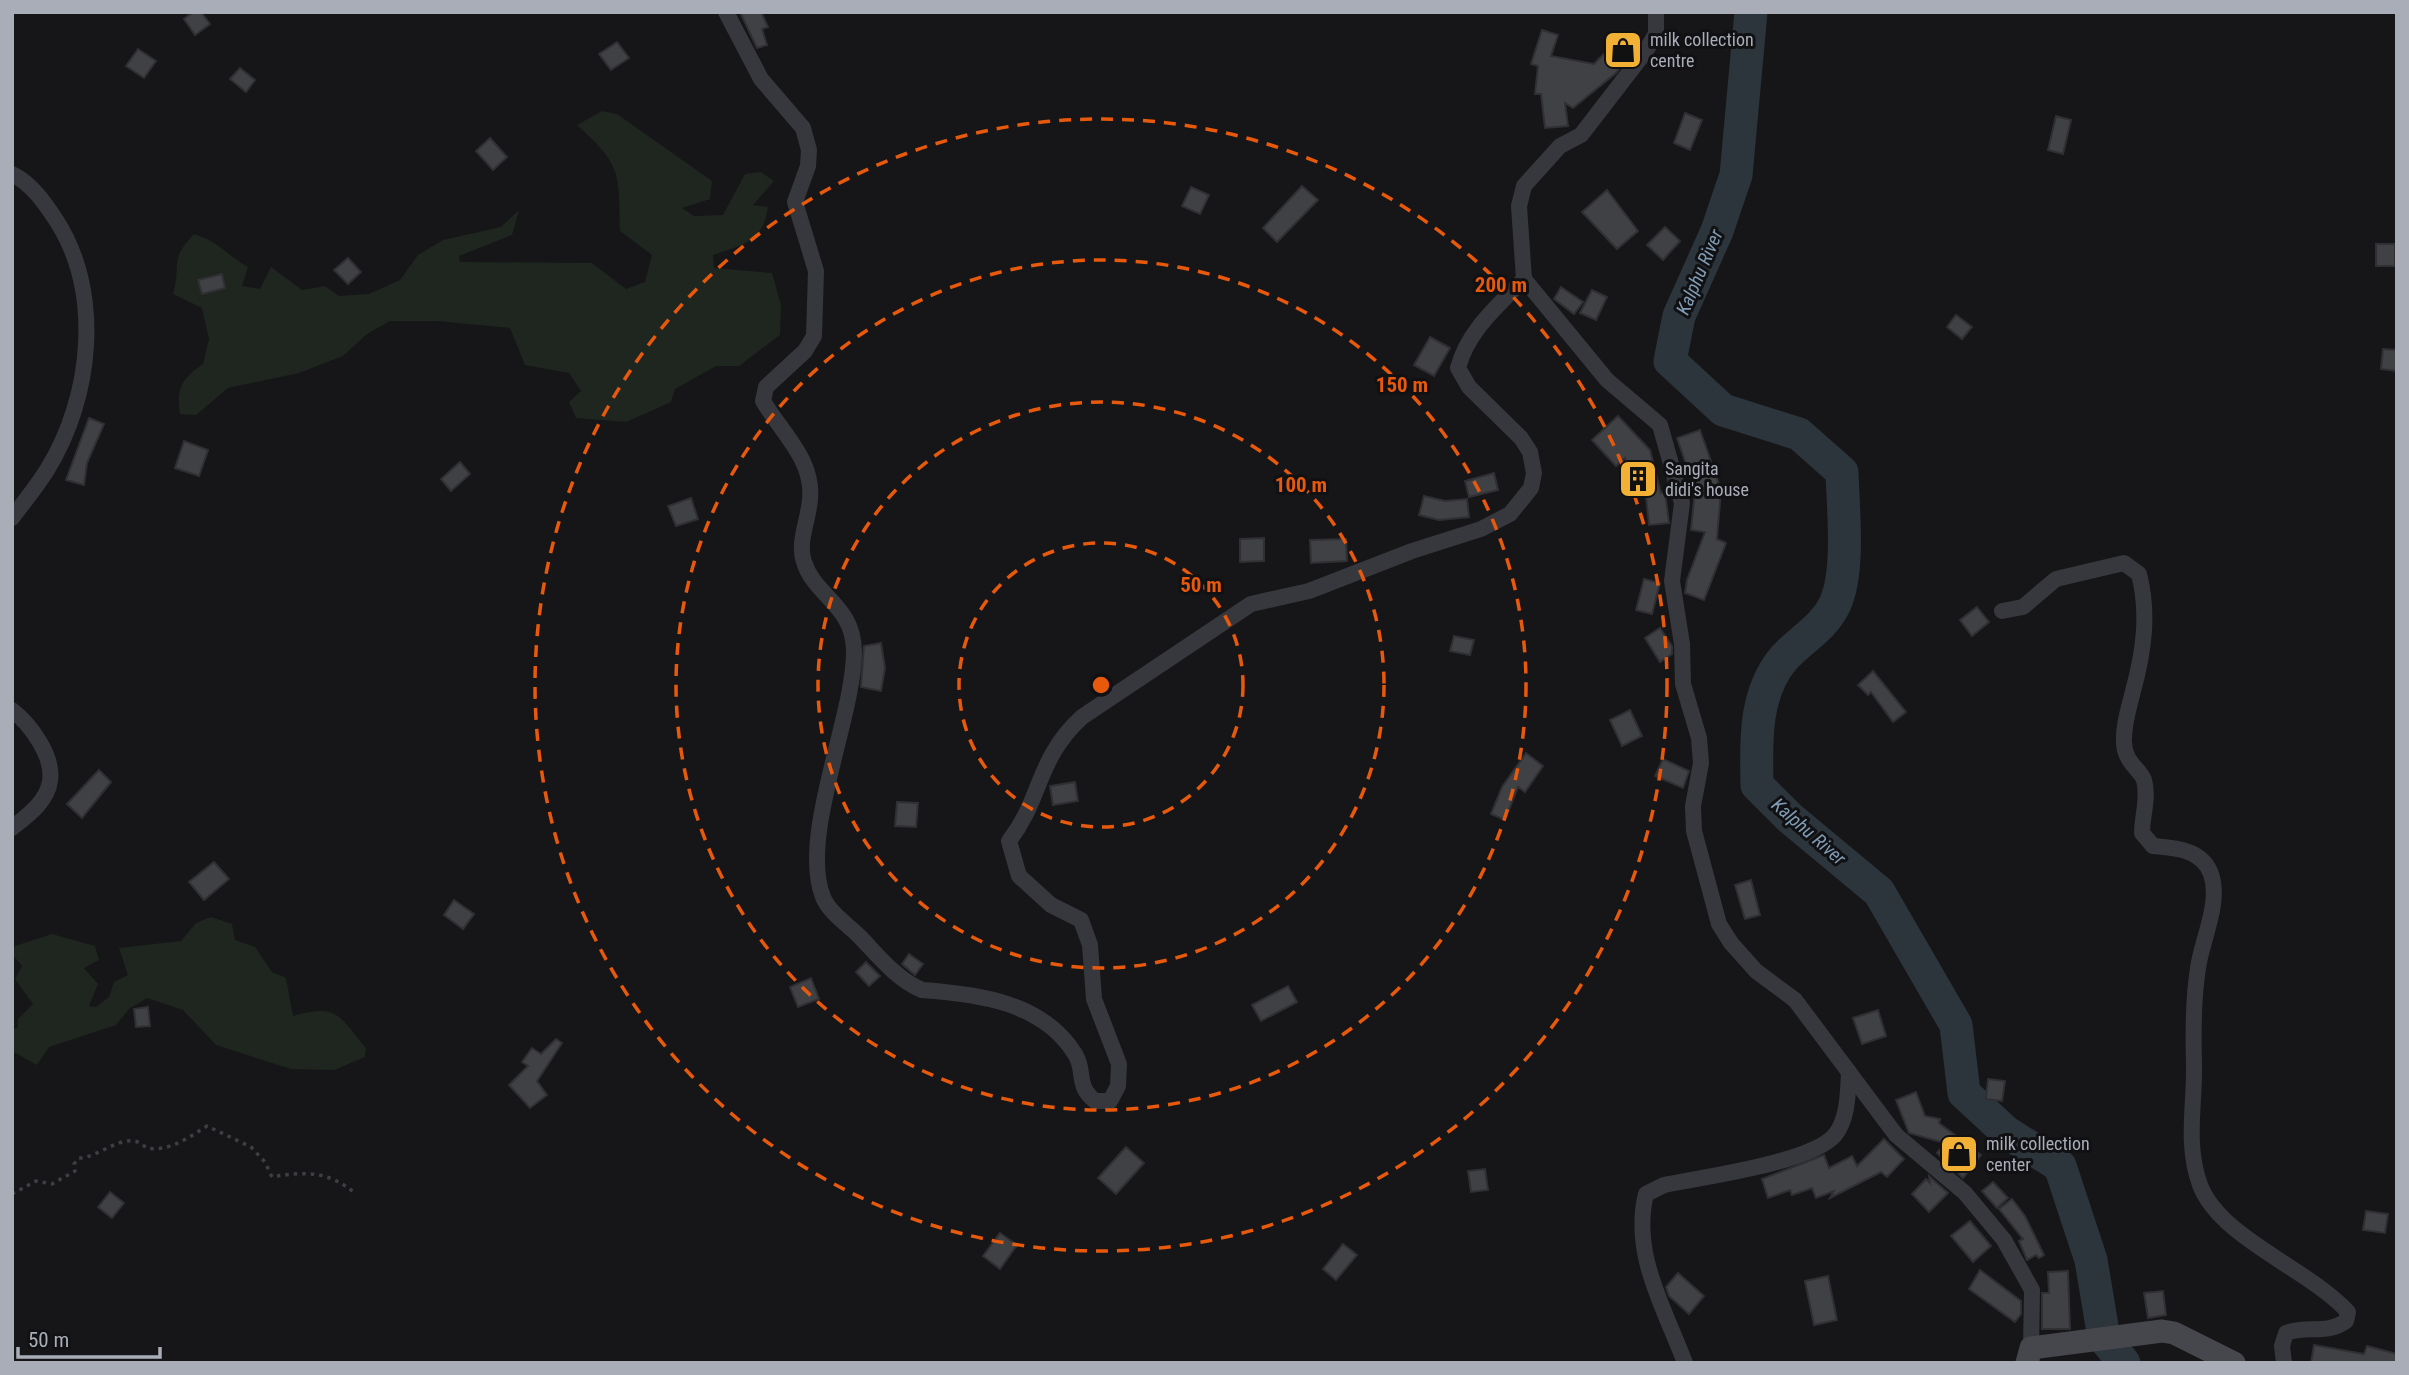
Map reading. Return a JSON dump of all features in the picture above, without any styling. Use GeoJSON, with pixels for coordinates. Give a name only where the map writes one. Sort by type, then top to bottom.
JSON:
{"type":"FeatureCollection","features":[{"type":"Feature","properties":{"kind":"street"},"geometry":{"type":"LineString","coordinates":[[726,12],[761,79],[803,128],[809,150],[808,166],[796,202],[816,271],[814,336],[805,351],[766,387],[763,401],[795,447],[810,481],[803,560],[809,573],[845,615],[853,635],[853,670],[833,758],[818,860],[823,899],[891,970],[912,986],[922,990],[996,999],[1053,1029],[1069,1044],[1078,1059],[1079,1077],[1086,1094],[1095,1101],[1110,1101],[1118,1086],[1119,1065],[1094,999],[1090,945],[1081,920],[1032,891],[1019,876],[1009,841],[1024,821],[1039,776],[1052,750],[1082,717],[1251,604],[1309,591],[1412,551],[1481,529],[1510,514],[1531,488],[1534,472],[1530,452],[1521,438],[1469,387],[1458,368],[1463,349],[1524,279]]}},
{"type":"Feature","properties":{"kind":"street"},"geometry":{"type":"LineString","coordinates":[[1656,12],[1656,34],[1645,52],[1581,135],[1560,146],[1524,187],[1519,206],[1524,279],[1606,380],[1643,408],[1660,425],[1682,503],[1672,580],[1682,645],[1683,684],[1699,738],[1701,763],[1693,806],[1693,831],[1719,924],[1731,943],[1756,971],[1796,1000],[1896,1135],[1965,1193],[2015,1256],[2032,1290],[2029,1355],[2069,1345],[2162,1331],[2174,1333],[2234,1363]]}},
{"type":"Feature","properties":{"kind":"street"},"geometry":{"type":"LineString","coordinates":[[12,174],[44,202],[67,237],[84,292],[86,330],[79,394],[62,442],[48,469],[12,518]]}},
{"type":"Feature","properties":{"kind":"street"},"geometry":{"type":"LineString","coordinates":[[2002,611],[2023,607],[2056,579],[2093,569],[2124,563],[2139,574],[2146,602],[2145,629],[2127,713],[2124,746],[2133,768],[2143,776],[2147,792],[2141,833],[2153,846],[2186,849],[2210,872],[2214,888],[2198,965],[2192,1030],[2193,1157],[2201,1186],[2213,1210],[2323,1290],[2348,1312],[2346,1321],[2339,1326],[2296,1329],[2286,1333],[2282,1346],[2284,1363]]}},
{"type":"Feature","properties":{"kind":"street"},"geometry":{"type":"LineString","coordinates":[[12,710],[23,718],[40,743],[50,781],[45,795],[32,812],[12,828]]}},
{"type":"Feature","properties":{"kind":"street"},"geometry":{"type":"LineString","coordinates":[[1685,1363],[1656,1298],[1641,1216],[1646,1194],[1664,1185],[1811,1151],[1835,1135],[1847,1107],[1849,1072]]}},
{"type":"Feature","properties":{"kind":"path"},"geometry":{"type":"LineString","coordinates":[[12,1194],[36,1181],[52,1184],[75,1171],[74,1164],[79,1158],[90,1158],[132,1139],[146,1148],[156,1150],[182,1142],[206,1126],[251,1147],[265,1162],[272,1177],[316,1172],[331,1177],[356,1194]]}},
{"type":"Feature","properties":{"kind":"shaded area"},"geometry":{"type":"Polygon","coordinates":[[[602,111],[617,114],[712,181],[710,199],[682,208],[694,216],[723,215],[745,174],[761,172],[774,181],[753,205],[768,207],[756,235],[742,245],[713,255],[714,268],[772,273],[781,305],[780,335],[739,366],[716,366],[675,389],[671,402],[626,422],[576,418],[569,402],[581,391],[569,373],[525,365],[510,328],[437,321],[390,321],[367,334],[343,356],[299,373],[228,388],[196,415],[180,414],[182,385],[190,374],[203,364],[209,339],[202,308],[173,294],[178,257],[194,234],[203,237],[248,267],[242,286],[260,289],[271,267],[302,290],[325,286],[339,296],[369,294],[400,280],[418,255],[443,240],[501,227],[519,210],[512,235],[459,256],[460,262],[592,263],[626,289],[645,282],[652,255],[620,231],[615,172],[603,150],[577,125],[602,111]]]}},
{"type":"Feature","properties":{"kind":"shaded area"},"geometry":{"type":"Polygon","coordinates":[[[211,917],[232,924],[235,940],[255,947],[272,972],[286,978],[293,1016],[320,1011],[336,1015],[366,1048],[365,1057],[334,1070],[291,1069],[216,1045],[183,1010],[147,998],[129,1009],[116,1025],[49,1047],[37,1065],[12,1051],[12,1030],[18,1027],[18,1019],[33,1004],[15,979],[22,966],[12,954],[15,946],[52,934],[95,946],[99,960],[84,968],[98,984],[89,1006],[96,1007],[109,997],[114,982],[128,975],[119,948],[181,941],[196,923],[211,917]]]}},
{"type":"Feature","properties":{"kind":"building"},"geometry":{"type":"Polygon","coordinates":[[[193,12],[201,12],[210,24],[195,35],[184,19],[193,12]]]}},
{"type":"Feature","properties":{"kind":"building"},"geometry":{"type":"Polygon","coordinates":[[[740,12],[761,12],[768,27],[762,29],[767,45],[757,48],[740,12]]]}},
{"type":"Feature","properties":{"kind":"building"},"geometry":{"type":"Polygon","coordinates":[[[1542,30],[1558,35],[1551,56],[1594,64],[1621,36],[1635,48],[1616,73],[1573,108],[1565,103],[1568,126],[1545,128],[1541,94],[1535,94],[1538,66],[1531,64],[1542,30]]]}},
{"type":"Feature","properties":{"kind":"building"},"geometry":{"type":"Polygon","coordinates":[[[617,42],[629,58],[611,70],[599,54],[617,42]]]}},
{"type":"Feature","properties":{"kind":"building"},"geometry":{"type":"Polygon","coordinates":[[[138,49],[156,61],[144,78],[126,66],[138,49]]]}},
{"type":"Feature","properties":{"kind":"building"},"geometry":{"type":"Polygon","coordinates":[[[240,68],[255,80],[246,92],[230,79],[240,68]]]}},
{"type":"Feature","properties":{"kind":"building"},"geometry":{"type":"Polygon","coordinates":[[[1685,113],[1702,120],[1690,150],[1674,143],[1685,113]]]}},
{"type":"Feature","properties":{"kind":"building"},"geometry":{"type":"Polygon","coordinates":[[[2056,116],[2071,120],[2063,154],[2048,150],[2056,116]]]}},
{"type":"Feature","properties":{"kind":"building"},"geometry":{"type":"Polygon","coordinates":[[[490,138],[507,157],[493,170],[476,151],[490,138]]]}},
{"type":"Feature","properties":{"kind":"building"},"geometry":{"type":"Polygon","coordinates":[[[1302,186],[1318,200],[1277,242],[1263,228],[1302,186]]]}},
{"type":"Feature","properties":{"kind":"building"},"geometry":{"type":"Polygon","coordinates":[[[1191,187],[1209,195],[1200,214],[1182,206],[1191,187]]]}},
{"type":"Feature","properties":{"kind":"building"},"geometry":{"type":"Polygon","coordinates":[[[1607,190],[1638,231],[1617,249],[1582,212],[1607,190]]]}},
{"type":"Feature","properties":{"kind":"building"},"geometry":{"type":"Polygon","coordinates":[[[1665,227],[1680,241],[1663,260],[1647,245],[1665,227]]]}},
{"type":"Feature","properties":{"kind":"building"},"geometry":{"type":"Polygon","coordinates":[[[2376,244],[2395,244],[2395,266],[2376,266],[2376,244]]]}},
{"type":"Feature","properties":{"kind":"building"},"geometry":{"type":"Polygon","coordinates":[[[348,258],[361,272],[348,284],[334,270],[348,258]]]}},
{"type":"Feature","properties":{"kind":"building"},"geometry":{"type":"Polygon","coordinates":[[[222,274],[225,288],[202,294],[198,280],[222,274]]]}},
{"type":"Feature","properties":{"kind":"building"},"geometry":{"type":"Polygon","coordinates":[[[1561,287],[1583,302],[1574,314],[1554,299],[1561,287]]]}},
{"type":"Feature","properties":{"kind":"building"},"geometry":{"type":"Polygon","coordinates":[[[1592,290],[1607,297],[1596,320],[1580,313],[1592,290]]]}},
{"type":"Feature","properties":{"kind":"building"},"geometry":{"type":"Polygon","coordinates":[[[1956,315],[1972,327],[1962,339],[1947,327],[1956,315]]]}},
{"type":"Feature","properties":{"kind":"building"},"geometry":{"type":"Polygon","coordinates":[[[1430,337],[1450,348],[1434,376],[1414,365],[1430,337]]]}},
{"type":"Feature","properties":{"kind":"building"},"geometry":{"type":"Polygon","coordinates":[[[2383,349],[2397,350],[2397,371],[2381,369],[2383,349]]]}},
{"type":"Feature","properties":{"kind":"building"},"geometry":{"type":"Polygon","coordinates":[[[1618,416],[1650,450],[1661,493],[1665,492],[1669,523],[1649,525],[1645,487],[1637,490],[1625,458],[1616,466],[1592,440],[1618,416]]]}},
{"type":"Feature","properties":{"kind":"building"},"geometry":{"type":"Polygon","coordinates":[[[89,418],[104,424],[87,463],[84,485],[66,480],[89,418]]]}},
{"type":"Feature","properties":{"kind":"building"},"geometry":{"type":"Polygon","coordinates":[[[1700,430],[1721,490],[1717,539],[1726,543],[1704,600],[1685,593],[1687,580],[1705,532],[1691,530],[1695,490],[1677,438],[1700,430]]]}},
{"type":"Feature","properties":{"kind":"building"},"geometry":{"type":"Polygon","coordinates":[[[184,441],[208,450],[199,476],[175,468],[184,441]]]}},
{"type":"Feature","properties":{"kind":"building"},"geometry":{"type":"Polygon","coordinates":[[[460,462],[470,474],[451,491],[441,479],[460,462]]]}},
{"type":"Feature","properties":{"kind":"building"},"geometry":{"type":"Polygon","coordinates":[[[1494,473],[1498,490],[1469,497],[1465,481],[1494,473]]]}},
{"type":"Feature","properties":{"kind":"building"},"geometry":{"type":"Polygon","coordinates":[[[1424,496],[1445,501],[1467,499],[1469,517],[1439,520],[1419,515],[1424,496]]]}},
{"type":"Feature","properties":{"kind":"building"},"geometry":{"type":"Polygon","coordinates":[[[691,498],[698,519],[676,526],[668,506],[691,498]]]}},
{"type":"Feature","properties":{"kind":"building"},"geometry":{"type":"Polygon","coordinates":[[[1264,538],[1264,561],[1240,562],[1240,539],[1264,538]]]}},
{"type":"Feature","properties":{"kind":"building"},"geometry":{"type":"Polygon","coordinates":[[[1346,539],[1347,561],[1311,563],[1310,540],[1346,539]]]}},
{"type":"Feature","properties":{"kind":"building"},"geometry":{"type":"Polygon","coordinates":[[[1644,579],[1660,583],[1652,614],[1636,610],[1644,579]]]}},
{"type":"Feature","properties":{"kind":"building"},"geometry":{"type":"Polygon","coordinates":[[[1977,607],[1989,622],[1972,636],[1960,620],[1977,607]]]}},
{"type":"Feature","properties":{"kind":"building"},"geometry":{"type":"Polygon","coordinates":[[[1660,628],[1672,646],[1672,654],[1660,662],[1645,638],[1660,628]]]}},
{"type":"Feature","properties":{"kind":"building"},"geometry":{"type":"Polygon","coordinates":[[[1454,636],[1474,640],[1470,655],[1450,651],[1454,636]]]}},
{"type":"Feature","properties":{"kind":"building"},"geometry":{"type":"Polygon","coordinates":[[[881,643],[885,668],[881,691],[861,687],[864,646],[881,643]]]}},
{"type":"Feature","properties":{"kind":"building"},"geometry":{"type":"Polygon","coordinates":[[[1873,671],[1906,712],[1893,722],[1871,692],[1868,695],[1858,685],[1873,671]]]}},
{"type":"Feature","properties":{"kind":"building"},"geometry":{"type":"Polygon","coordinates":[[[1630,710],[1642,736],[1622,746],[1610,720],[1630,710]]]}},
{"type":"Feature","properties":{"kind":"building"},"geometry":{"type":"Polygon","coordinates":[[[1526,753],[1543,766],[1525,792],[1518,787],[1505,820],[1491,814],[1502,787],[1526,753]]]}},
{"type":"Feature","properties":{"kind":"building"},"geometry":{"type":"Polygon","coordinates":[[[1663,759],[1689,771],[1683,788],[1655,776],[1663,759]]]}},
{"type":"Feature","properties":{"kind":"building"},"geometry":{"type":"Polygon","coordinates":[[[99,770],[111,782],[82,818],[67,804],[99,770]]]}},
{"type":"Feature","properties":{"kind":"building"},"geometry":{"type":"Polygon","coordinates":[[[1075,782],[1078,801],[1053,805],[1050,786],[1075,782]]]}},
{"type":"Feature","properties":{"kind":"building"},"geometry":{"type":"Polygon","coordinates":[[[897,802],[918,803],[916,827],[895,826],[897,802]]]}},
{"type":"Feature","properties":{"kind":"building"},"geometry":{"type":"Polygon","coordinates":[[[214,862],[229,879],[204,900],[189,882],[214,862]]]}},
{"type":"Feature","properties":{"kind":"building"},"geometry":{"type":"Polygon","coordinates":[[[1751,880],[1760,915],[1745,919],[1735,885],[1751,880]]]}},
{"type":"Feature","properties":{"kind":"building"},"geometry":{"type":"Polygon","coordinates":[[[454,900],[474,914],[463,929],[444,915],[454,900]]]}},
{"type":"Feature","properties":{"kind":"building"},"geometry":{"type":"Polygon","coordinates":[[[909,954],[923,964],[915,975],[902,964],[909,954]]]}},
{"type":"Feature","properties":{"kind":"building"},"geometry":{"type":"Polygon","coordinates":[[[866,962],[880,976],[869,986],[856,972],[866,962]]]}},
{"type":"Feature","properties":{"kind":"building"},"geometry":{"type":"Polygon","coordinates":[[[811,978],[819,999],[798,1007],[790,987],[811,978]]]}},
{"type":"Feature","properties":{"kind":"building"},"geometry":{"type":"Polygon","coordinates":[[[1288,986],[1297,1002],[1261,1021],[1252,1005],[1288,986]]]}},
{"type":"Feature","properties":{"kind":"building"},"geometry":{"type":"Polygon","coordinates":[[[148,1007],[150,1026],[136,1027],[134,1009],[148,1007]]]}},
{"type":"Feature","properties":{"kind":"building"},"geometry":{"type":"Polygon","coordinates":[[[1878,1010],[1886,1036],[1862,1044],[1853,1018],[1878,1010]]]}},
{"type":"Feature","properties":{"kind":"building"},"geometry":{"type":"Polygon","coordinates":[[[556,1039],[562,1043],[537,1081],[547,1095],[530,1108],[509,1085],[528,1066],[522,1062],[532,1048],[541,1054],[556,1039]]]}},
{"type":"Feature","properties":{"kind":"building"},"geometry":{"type":"Polygon","coordinates":[[[1988,1079],[2005,1081],[2002,1101],[1986,1099],[1988,1079]]]}},
{"type":"Feature","properties":{"kind":"building"},"geometry":{"type":"Polygon","coordinates":[[[1916,1092],[1925,1116],[1940,1119],[1939,1123],[1981,1155],[1963,1178],[1937,1153],[1945,1143],[1909,1133],[1896,1100],[1916,1092]]]}},
{"type":"Feature","properties":{"kind":"building"},"geometry":{"type":"Polygon","coordinates":[[[1884,1139],[1904,1159],[1887,1177],[1881,1172],[1830,1198],[1834,1191],[1816,1198],[1812,1188],[1792,1195],[1790,1190],[1768,1198],[1762,1179],[1824,1155],[1829,1168],[1852,1156],[1857,1166],[1884,1139]]]}},
{"type":"Feature","properties":{"kind":"building"},"geometry":{"type":"Polygon","coordinates":[[[1126,1147],[1144,1163],[1116,1194],[1098,1178],[1126,1147]]]}},
{"type":"Feature","properties":{"kind":"building"},"geometry":{"type":"Polygon","coordinates":[[[1485,1169],[1488,1190],[1471,1192],[1468,1171],[1485,1169]]]}},
{"type":"Feature","properties":{"kind":"building"},"geometry":{"type":"Polygon","coordinates":[[[1929,1176],[1948,1193],[1929,1212],[1912,1194],[1926,1179],[1930,1183],[1929,1176]]]}},
{"type":"Feature","properties":{"kind":"building"},"geometry":{"type":"Polygon","coordinates":[[[1993,1182],[2008,1198],[1997,1208],[1982,1191],[1993,1182]]]}},
{"type":"Feature","properties":{"kind":"building"},"geometry":{"type":"Polygon","coordinates":[[[110,1192],[124,1203],[112,1218],[98,1207],[110,1192]]]}},
{"type":"Feature","properties":{"kind":"building"},"geometry":{"type":"Polygon","coordinates":[[[2012,1199],[2025,1216],[2044,1255],[2039,1258],[2036,1255],[2027,1260],[2019,1241],[2023,1239],[1999,1209],[2012,1199]]]}},
{"type":"Feature","properties":{"kind":"building"},"geometry":{"type":"Polygon","coordinates":[[[2366,1211],[2388,1214],[2385,1233],[2363,1230],[2366,1211]]]}},
{"type":"Feature","properties":{"kind":"building"},"geometry":{"type":"Polygon","coordinates":[[[1970,1221],[1991,1246],[1973,1262],[1951,1236],[1970,1221]]]}},
{"type":"Feature","properties":{"kind":"building"},"geometry":{"type":"Polygon","coordinates":[[[1000,1233],[1017,1245],[1000,1269],[983,1256],[1000,1233]]]}},
{"type":"Feature","properties":{"kind":"building"},"geometry":{"type":"Polygon","coordinates":[[[1343,1244],[1357,1255],[1336,1280],[1323,1269],[1343,1244]]]}},
{"type":"Feature","properties":{"kind":"building"},"geometry":{"type":"Polygon","coordinates":[[[1980,1270],[2021,1301],[2021,1314],[2015,1322],[1969,1289],[1980,1270]]]}},
{"type":"Feature","properties":{"kind":"building"},"geometry":{"type":"Polygon","coordinates":[[[2068,1271],[2070,1329],[2042,1329],[2042,1293],[2049,1293],[2048,1272],[2068,1271]]]}},
{"type":"Feature","properties":{"kind":"building"},"geometry":{"type":"Polygon","coordinates":[[[1678,1273],[1704,1296],[1689,1314],[1669,1296],[1666,1287],[1678,1273]]]}},
{"type":"Feature","properties":{"kind":"building"},"geometry":{"type":"Polygon","coordinates":[[[1828,1276],[1837,1320],[1814,1325],[1805,1281],[1828,1276]]]}},
{"type":"Feature","properties":{"kind":"building"},"geometry":{"type":"Polygon","coordinates":[[[2163,1291],[2166,1315],[2148,1318],[2144,1293],[2163,1291]]]}},
{"type":"Feature","properties":{"kind":"building"},"geometry":{"type":"Polygon","coordinates":[[[2314,1345],[2364,1354],[2367,1346],[2397,1354],[2397,1363],[2311,1363],[2314,1345]]]}},
{"type":"Feature","properties":{"kind":"waterway","name":"Kalphu River"},"geometry":{"type":"LineString","coordinates":[[1751,12],[1736,175],[1717,231],[1679,316],[1670,361],[1723,410],[1799,434],[1842,472],[1844,539],[1843,575],[1835,604],[1818,627],[1784,658],[1767,687],[1757,735],[1757,785],[1790,818],[1879,892],[1956,1025],[1964,1093],[2006,1132],[2060,1166],[2091,1260],[2104,1338],[2124,1363]]}},
{"type":"Feature","properties":{"kind":"place","name":"milk collection centre"},"geometry":{"type":"Point","coordinates":[1623,50]}},
{"type":"Feature","properties":{"kind":"place","name":"Sangita didi's house"},"geometry":{"type":"Point","coordinates":[1638,479]}},
{"type":"Feature","properties":{"kind":"place","name":"milk collection center"},"geometry":{"type":"Point","coordinates":[1959,1154]}}]}
